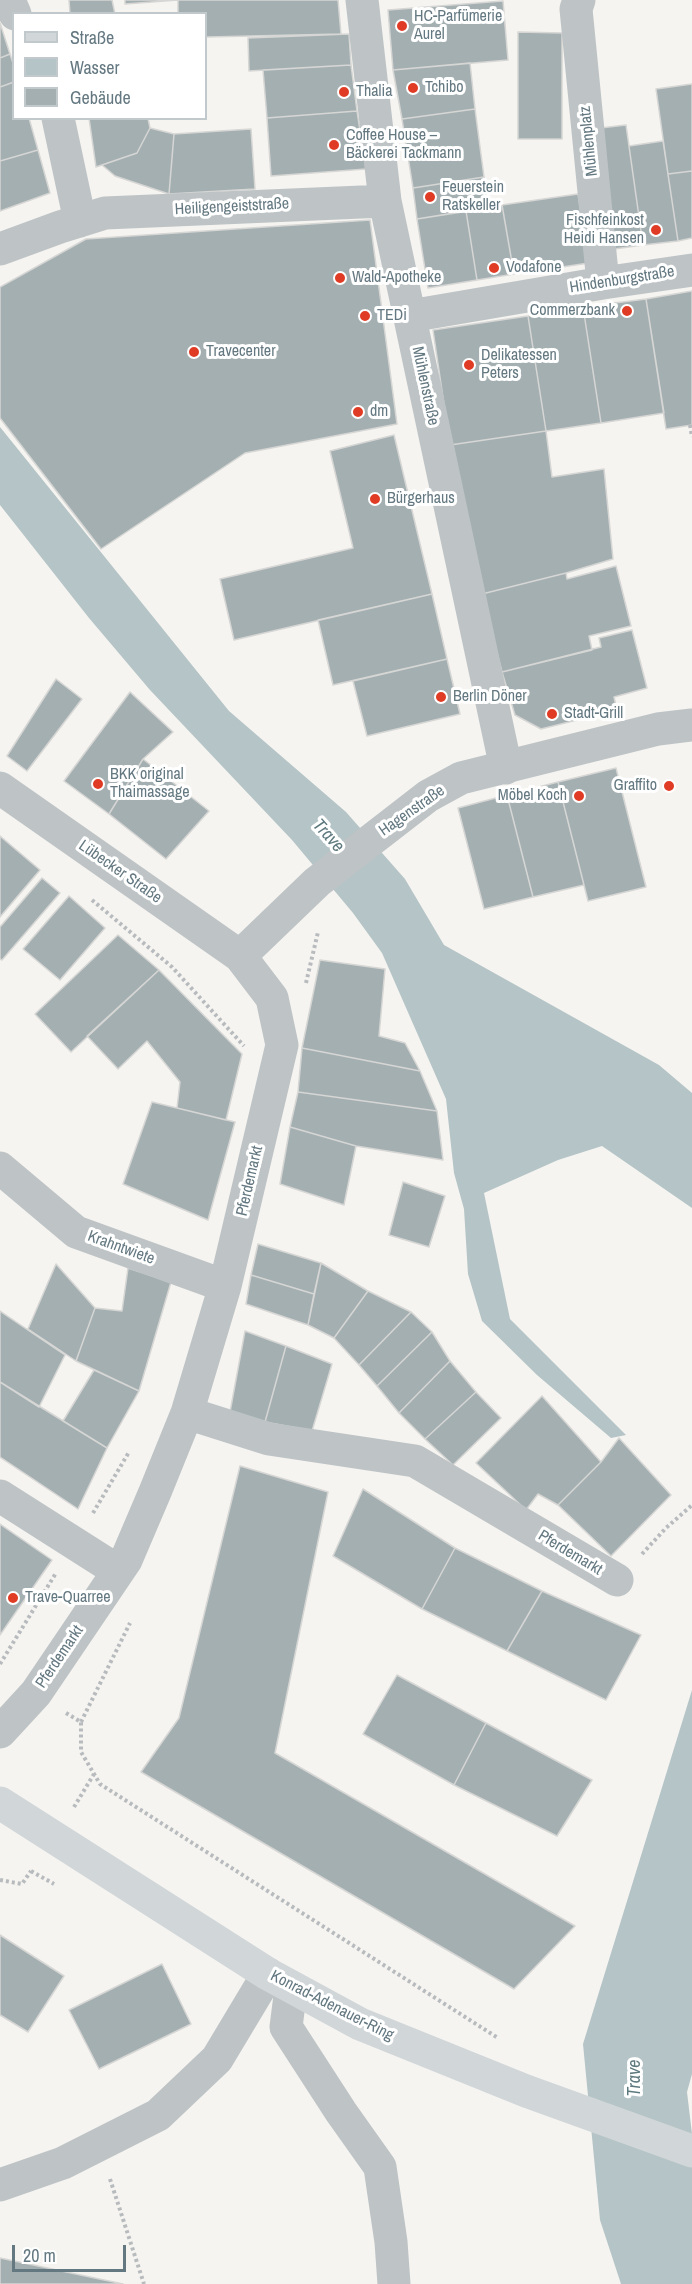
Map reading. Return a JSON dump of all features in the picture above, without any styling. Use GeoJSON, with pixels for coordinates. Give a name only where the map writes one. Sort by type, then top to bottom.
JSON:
{"type":"FeatureCollection","features":[{"type":"Feature","properties":{"kind":"main road","name":"Konrad-Adenauer-Ring"},"geometry":{"type":"LineString","coordinates":[[0,1803],[280,1981],[360,2024],[526,2091],[692,2151]]}},
{"type":"Feature","properties":{"kind":"street","name":"Mühlenstraße"},"geometry":{"type":"LineString","coordinates":[[362,0],[385,201],[506,768]]}},
{"type":"Feature","properties":{"kind":"street","name":"Mühlenplatz"},"geometry":{"type":"LineString","coordinates":[[579,0],[576,9],[603,282]]}},
{"type":"Feature","properties":{"kind":"street"},"geometry":{"type":"LineString","coordinates":[[58,120],[80,221]]}},
{"type":"Feature","properties":{"kind":"street","name":"Heiligengeiststraße"},"geometry":{"type":"LineString","coordinates":[[0,249],[105,213],[385,201]]}},
{"type":"Feature","properties":{"kind":"street","name":"Hindenburgstraße"},"geometry":{"type":"LineString","coordinates":[[411,316],[603,282],[692,270]]}},
{"type":"Feature","properties":{"kind":"street","name":"Hagenstraße"},"geometry":{"type":"LineString","coordinates":[[240,956],[317,882],[428,796],[461,778],[658,729],[692,725]]}},
{"type":"Feature","properties":{"kind":"street","name":"Lübecker Straße"},"geometry":{"type":"LineString","coordinates":[[0,788],[240,956]]}},
{"type":"Feature","properties":{"kind":"street","name":"Pferdemarkt"},"geometry":{"type":"LineString","coordinates":[[0,1732],[36,1693],[118,1571],[130,1550],[187,1413],[225,1286],[282,1045],[272,998],[240,956]]}},
{"type":"Feature","properties":{"kind":"street","name":"Krahntwiete"},"geometry":{"type":"LineString","coordinates":[[0,1168],[75,1232],[225,1286]]}},
{"type":"Feature","properties":{"kind":"street","name":"Pferdemarkt"},"geometry":{"type":"LineString","coordinates":[[187,1413],[269,1438],[415,1461],[617,1580]]}},
{"type":"Feature","properties":{"kind":"street"},"geometry":{"type":"LineString","coordinates":[[0,1496],[118,1571]]}},
{"type":"Feature","properties":{"kind":"street"},"geometry":{"type":"LineString","coordinates":[[0,2185],[63,2163],[158,2115],[217,2059],[280,1981]]}},
{"type":"Feature","properties":{"kind":"street"},"geometry":{"type":"LineString","coordinates":[[280,1981],[286,2027],[380,2167],[391,2241],[394,2284]]}},
{"type":"Feature","properties":{"kind":"path"},"geometry":{"type":"LineString","coordinates":[[690,425],[692,437]]}},
{"type":"Feature","properties":{"kind":"path"},"geometry":{"type":"LineString","coordinates":[[91,899],[172,967],[246,1048]]}},
{"type":"Feature","properties":{"kind":"path"},"geometry":{"type":"LineString","coordinates":[[0,1664],[129,1452]]}},
{"type":"Feature","properties":{"kind":"path"},"geometry":{"type":"LineString","coordinates":[[617,1580],[666,1528],[692,1505]]}},
{"type":"Feature","properties":{"kind":"path"},"geometry":{"type":"LineString","coordinates":[[69,1714],[81,1722],[81,1752],[100,1784],[502,2040]]}},
{"type":"Feature","properties":{"kind":"path"},"geometry":{"type":"LineString","coordinates":[[87,1786],[94,1774]]}},
{"type":"Feature","properties":{"kind":"path"},"geometry":{"type":"LineString","coordinates":[[0,1880],[22,1884],[32,1870]]}},
{"type":"Feature","properties":{"kind":"path"},"geometry":{"type":"LineString","coordinates":[[98,2145],[144,2284]]}},
{"type":"Feature","properties":{"kind":"water","name":"Trave"},"geometry":{"type":"Polygon","coordinates":[[[0,427],[229,711],[346,812],[405,879],[444,945],[659,1065],[692,1093],[692,1208],[602,1146],[558,1160],[484,1193],[510,1319],[626,1435],[611,1438],[537,1375],[482,1321],[468,1274],[464,1209],[454,1173],[446,1099],[382,953],[353,913],[292,840],[150,690],[89,618],[0,505],[0,427]]]}},
{"type":"Feature","properties":{"kind":"water","name":"Trave"},"geometry":{"type":"Polygon","coordinates":[[[692,1690],[692,2074],[687,2092],[692,2134],[692,2284],[621,2284],[600,2220],[583,2044],[692,1690]]]}},
{"type":"Feature","properties":{"kind":"building"},"geometry":{"type":"Polygon","coordinates":[[[69,0],[112,0],[115,12],[70,12],[69,0]]]}},
{"type":"Feature","properties":{"kind":"building"},"geometry":{"type":"Polygon","coordinates":[[[125,0],[178,0],[125,4],[125,0]]]}},
{"type":"Feature","properties":{"kind":"building"},"geometry":{"type":"Polygon","coordinates":[[[178,0],[338,0],[341,34],[207,37],[207,12],[178,12],[178,0]]]}},
{"type":"Feature","properties":{"kind":"building"},"geometry":{"type":"Polygon","coordinates":[[[503,1],[508,60],[393,70],[388,10],[503,1]]]}},
{"type":"Feature","properties":{"kind":"building"},"geometry":{"type":"Polygon","coordinates":[[[0,23],[10,54],[0,58],[0,23]]]}},
{"type":"Feature","properties":{"kind":"building"},"geometry":{"type":"Polygon","coordinates":[[[518,32],[562,33],[562,139],[518,139],[518,32]]]}},
{"type":"Feature","properties":{"kind":"building"},"geometry":{"type":"Polygon","coordinates":[[[349,34],[351,65],[249,71],[248,38],[349,34]]]}},
{"type":"Feature","properties":{"kind":"building"},"geometry":{"type":"Polygon","coordinates":[[[10,54],[12,83],[0,87],[0,58],[10,54]]]}},
{"type":"Feature","properties":{"kind":"building"},"geometry":{"type":"Polygon","coordinates":[[[470,63],[475,109],[402,119],[393,70],[470,63]]]}},
{"type":"Feature","properties":{"kind":"building"},"geometry":{"type":"Polygon","coordinates":[[[351,65],[357,111],[267,118],[263,70],[351,65]]]}},
{"type":"Feature","properties":{"kind":"building"},"geometry":{"type":"Polygon","coordinates":[[[12,83],[12,120],[30,120],[38,150],[0,161],[0,87],[12,83]]]}},
{"type":"Feature","properties":{"kind":"building"},"geometry":{"type":"Polygon","coordinates":[[[692,84],[692,171],[668,174],[656,89],[692,84]]]}},
{"type":"Feature","properties":{"kind":"building"},"geometry":{"type":"Polygon","coordinates":[[[475,109],[484,177],[413,188],[402,119],[475,109]]]}},
{"type":"Feature","properties":{"kind":"building"},"geometry":{"type":"Polygon","coordinates":[[[357,111],[366,169],[271,176],[267,118],[357,111]]]}},
{"type":"Feature","properties":{"kind":"building"},"geometry":{"type":"Polygon","coordinates":[[[89,120],[148,120],[150,128],[137,153],[96,167],[89,120]]]}},
{"type":"Feature","properties":{"kind":"building"},"geometry":{"type":"Polygon","coordinates":[[[626,125],[643,245],[607,250],[592,129],[626,125]]]}},
{"type":"Feature","properties":{"kind":"building"},"geometry":{"type":"Polygon","coordinates":[[[150,128],[174,134],[169,194],[115,176],[102,165],[137,153],[150,128]]]}},
{"type":"Feature","properties":{"kind":"building"},"geometry":{"type":"Polygon","coordinates":[[[251,129],[255,189],[169,194],[174,134],[251,129]]]}},
{"type":"Feature","properties":{"kind":"building"},"geometry":{"type":"Polygon","coordinates":[[[663,141],[678,241],[643,245],[629,146],[663,141]]]}},
{"type":"Feature","properties":{"kind":"building"},"geometry":{"type":"Polygon","coordinates":[[[38,150],[50,193],[0,211],[0,161],[38,150]]]}},
{"type":"Feature","properties":{"kind":"building"},"geometry":{"type":"Polygon","coordinates":[[[692,171],[692,238],[678,241],[668,174],[692,171]]]}},
{"type":"Feature","properties":{"kind":"building"},"geometry":{"type":"Polygon","coordinates":[[[484,177],[488,208],[417,219],[413,188],[484,177]]]}},
{"type":"Feature","properties":{"kind":"building"},"geometry":{"type":"Polygon","coordinates":[[[578,194],[589,263],[514,274],[502,205],[578,194]]]}},
{"type":"Feature","properties":{"kind":"building"},"geometry":{"type":"Polygon","coordinates":[[[502,205],[514,274],[477,280],[466,211],[502,205]]]}},
{"type":"Feature","properties":{"kind":"building"},"geometry":{"type":"Polygon","coordinates":[[[466,211],[477,280],[428,288],[417,219],[466,211]]]}},
{"type":"Feature","properties":{"kind":"building","name":"Travecenter"},"geometry":{"type":"Polygon","coordinates":[[[370,220],[397,424],[245,453],[101,549],[0,418],[0,287],[86,239],[370,220]]]}},
{"type":"Feature","properties":{"kind":"building"},"geometry":{"type":"Polygon","coordinates":[[[692,291],[692,425],[666,429],[646,299],[692,291]]]}},
{"type":"Feature","properties":{"kind":"building"},"geometry":{"type":"Polygon","coordinates":[[[646,299],[664,413],[601,423],[583,307],[646,299]]]}},
{"type":"Feature","properties":{"kind":"building"},"geometry":{"type":"Polygon","coordinates":[[[583,307],[601,423],[546,431],[528,316],[583,307]]]}},
{"type":"Feature","properties":{"kind":"building"},"geometry":{"type":"Polygon","coordinates":[[[528,316],[546,431],[450,445],[433,330],[528,316]]]}},
{"type":"Feature","properties":{"kind":"building"},"geometry":{"type":"Polygon","coordinates":[[[546,431],[552,477],[604,469],[613,559],[482,594],[450,445],[546,431]]]}},
{"type":"Feature","properties":{"kind":"building","name":"Bürgerhaus"},"geometry":{"type":"Polygon","coordinates":[[[394,435],[432,594],[234,640],[220,579],[353,548],[330,451],[394,435]]]}},
{"type":"Feature","properties":{"kind":"building"},"geometry":{"type":"Polygon","coordinates":[[[616,566],[631,626],[589,636],[592,650],[502,672],[482,594],[566,573],[567,579],[616,566]]]}},
{"type":"Feature","properties":{"kind":"building"},"geometry":{"type":"Polygon","coordinates":[[[432,594],[447,659],[333,685],[318,620],[432,594]]]}},
{"type":"Feature","properties":{"kind":"building"},"geometry":{"type":"Polygon","coordinates":[[[632,630],[647,688],[614,697],[617,710],[541,729],[515,715],[502,672],[601,647],[599,638],[632,630]]]}},
{"type":"Feature","properties":{"kind":"building"},"geometry":{"type":"Polygon","coordinates":[[[447,659],[460,714],[367,736],[353,681],[447,659]]]}},
{"type":"Feature","properties":{"kind":"building"},"geometry":{"type":"Polygon","coordinates":[[[56,679],[82,699],[27,771],[7,756],[56,679]]]}},
{"type":"Feature","properties":{"kind":"building"},"geometry":{"type":"Polygon","coordinates":[[[130,692],[173,732],[143,759],[109,814],[64,781],[130,692]]]}},
{"type":"Feature","properties":{"kind":"building"},"geometry":{"type":"Polygon","coordinates":[[[143,759],[209,811],[166,859],[109,814],[143,759]]]}},
{"type":"Feature","properties":{"kind":"building"},"geometry":{"type":"Polygon","coordinates":[[[616,768],[646,887],[588,901],[558,782],[616,768]]]}},
{"type":"Feature","properties":{"kind":"building"},"geometry":{"type":"Polygon","coordinates":[[[558,782],[584,885],[533,897],[507,795],[558,782]]]}},
{"type":"Feature","properties":{"kind":"building"},"geometry":{"type":"Polygon","coordinates":[[[507,795],[533,897],[484,909],[458,808],[507,795]]]}},
{"type":"Feature","properties":{"kind":"building"},"geometry":{"type":"Polygon","coordinates":[[[0,836],[40,870],[0,917],[0,836]]]}},
{"type":"Feature","properties":{"kind":"building"},"geometry":{"type":"Polygon","coordinates":[[[42,878],[60,893],[2,960],[0,959],[0,927],[42,878]]]}},
{"type":"Feature","properties":{"kind":"building"},"geometry":{"type":"Polygon","coordinates":[[[69,896],[105,928],[60,980],[23,949],[69,896]]]}},
{"type":"Feature","properties":{"kind":"building"},"geometry":{"type":"Polygon","coordinates":[[[118,935],[159,970],[71,1052],[35,1014],[118,935]]]}},
{"type":"Feature","properties":{"kind":"building"},"geometry":{"type":"Polygon","coordinates":[[[320,960],[385,969],[379,1036],[405,1043],[420,1071],[302,1048],[320,960]]]}},
{"type":"Feature","properties":{"kind":"building"},"geometry":{"type":"Polygon","coordinates":[[[159,970],[242,1054],[226,1120],[177,1108],[180,1082],[147,1041],[118,1069],[87,1036],[159,970]]]}},
{"type":"Feature","properties":{"kind":"building"},"geometry":{"type":"Polygon","coordinates":[[[302,1048],[420,1071],[437,1111],[298,1092],[302,1048]]]}},
{"type":"Feature","properties":{"kind":"building"},"geometry":{"type":"Polygon","coordinates":[[[298,1092],[437,1111],[443,1160],[356,1146],[290,1127],[298,1092]]]}},
{"type":"Feature","properties":{"kind":"building"},"geometry":{"type":"Polygon","coordinates":[[[152,1102],[235,1122],[208,1220],[123,1184],[152,1102]]]}},
{"type":"Feature","properties":{"kind":"building"},"geometry":{"type":"Polygon","coordinates":[[[290,1127],[356,1146],[344,1205],[280,1184],[290,1127]]]}},
{"type":"Feature","properties":{"kind":"building"},"geometry":{"type":"Polygon","coordinates":[[[403,1182],[445,1196],[429,1247],[389,1235],[403,1182]]]}},
{"type":"Feature","properties":{"kind":"building"},"geometry":{"type":"Polygon","coordinates":[[[258,1244],[321,1263],[314,1294],[251,1275],[258,1244]]]}},
{"type":"Feature","properties":{"kind":"building"},"geometry":{"type":"Polygon","coordinates":[[[321,1263],[368,1291],[334,1338],[308,1325],[321,1263]]]}},
{"type":"Feature","properties":{"kind":"building"},"geometry":{"type":"Polygon","coordinates":[[[56,1264],[95,1308],[76,1361],[28,1329],[56,1264]]]}},
{"type":"Feature","properties":{"kind":"building"},"geometry":{"type":"Polygon","coordinates":[[[128,1268],[171,1282],[139,1391],[76,1361],[95,1308],[122,1311],[128,1268]]]}},
{"type":"Feature","properties":{"kind":"building"},"geometry":{"type":"Polygon","coordinates":[[[251,1275],[314,1294],[308,1325],[246,1304],[251,1275]]]}},
{"type":"Feature","properties":{"kind":"building"},"geometry":{"type":"Polygon","coordinates":[[[368,1291],[411,1312],[359,1365],[334,1338],[368,1291]]]}},
{"type":"Feature","properties":{"kind":"building"},"geometry":{"type":"Polygon","coordinates":[[[0,1311],[65,1355],[39,1407],[0,1382],[0,1311]]]}},
{"type":"Feature","properties":{"kind":"building"},"geometry":{"type":"Polygon","coordinates":[[[411,1312],[432,1332],[377,1386],[359,1365],[411,1312]]]}},
{"type":"Feature","properties":{"kind":"building"},"geometry":{"type":"Polygon","coordinates":[[[245,1331],[286,1346],[265,1422],[230,1412],[245,1331]]]}},
{"type":"Feature","properties":{"kind":"building"},"geometry":{"type":"Polygon","coordinates":[[[432,1332],[450,1361],[399,1413],[377,1386],[432,1332]]]}},
{"type":"Feature","properties":{"kind":"building"},"geometry":{"type":"Polygon","coordinates":[[[286,1346],[332,1364],[312,1431],[265,1422],[286,1346]]]}},
{"type":"Feature","properties":{"kind":"building"},"geometry":{"type":"Polygon","coordinates":[[[450,1361],[476,1392],[425,1439],[399,1413],[450,1361]]]}},
{"type":"Feature","properties":{"kind":"building"},"geometry":{"type":"Polygon","coordinates":[[[94,1370],[139,1391],[107,1448],[63,1421],[94,1370]]]}},
{"type":"Feature","properties":{"kind":"building"},"geometry":{"type":"Polygon","coordinates":[[[0,1382],[107,1448],[78,1509],[0,1457],[0,1382]]]}},
{"type":"Feature","properties":{"kind":"building"},"geometry":{"type":"Polygon","coordinates":[[[476,1392],[501,1418],[453,1465],[425,1439],[476,1392]]]}},
{"type":"Feature","properties":{"kind":"building"},"geometry":{"type":"Polygon","coordinates":[[[542,1396],[601,1462],[558,1505],[538,1494],[526,1510],[476,1463],[542,1396]]]}},
{"type":"Feature","properties":{"kind":"building"},"geometry":{"type":"Polygon","coordinates":[[[619,1438],[671,1495],[611,1556],[558,1505],[601,1462],[619,1438]]]}},
{"type":"Feature","properties":{"kind":"building"},"geometry":{"type":"Polygon","coordinates":[[[240,1466],[328,1492],[275,1753],[575,1926],[514,1989],[141,1772],[179,1718],[240,1466]]]}},
{"type":"Feature","properties":{"kind":"building"},"geometry":{"type":"Polygon","coordinates":[[[363,1489],[455,1548],[422,1609],[333,1556],[363,1489]]]}},
{"type":"Feature","properties":{"kind":"building","name":"Trave-Quarree"},"geometry":{"type":"Polygon","coordinates":[[[0,1524],[52,1560],[0,1635],[0,1524]]]}},
{"type":"Feature","properties":{"kind":"building"},"geometry":{"type":"Polygon","coordinates":[[[455,1548],[542,1591],[507,1651],[422,1609],[455,1548]]]}},
{"type":"Feature","properties":{"kind":"building"},"geometry":{"type":"Polygon","coordinates":[[[542,1591],[641,1635],[606,1700],[507,1651],[542,1591]]]}},
{"type":"Feature","properties":{"kind":"building"},"geometry":{"type":"Polygon","coordinates":[[[397,1675],[486,1723],[454,1785],[363,1734],[397,1675]]]}},
{"type":"Feature","properties":{"kind":"building"},"geometry":{"type":"Polygon","coordinates":[[[486,1723],[592,1780],[557,1836],[454,1785],[486,1723]]]}},
{"type":"Feature","properties":{"kind":"building"},"geometry":{"type":"Polygon","coordinates":[[[0,1935],[64,1976],[28,2032],[0,2015],[0,1935]]]}},
{"type":"Feature","properties":{"kind":"building"},"geometry":{"type":"Polygon","coordinates":[[[162,1964],[191,2024],[99,2069],[69,2010],[162,1964]]]}},
{"type":"Feature","properties":{"kind":"building"},"geometry":{"type":"Polygon","coordinates":[[[0,2258],[123,2284],[0,2284],[0,2258]]]}},
{"type":"Feature","properties":{"kind":"place","name":"HC-Parfümerie Aurel"},"geometry":{"type":"Point","coordinates":[402,26]}},
{"type":"Feature","properties":{"kind":"place","name":"Tchibo"},"geometry":{"type":"Point","coordinates":[413,88]}},
{"type":"Feature","properties":{"kind":"place","name":"Thalia"},"geometry":{"type":"Point","coordinates":[344,92]}},
{"type":"Feature","properties":{"kind":"place","name":"Coffee House – Bäckerei Tackmann"},"geometry":{"type":"Point","coordinates":[334,145]}},
{"type":"Feature","properties":{"kind":"place","name":"Feuerstein Ratskeller"},"geometry":{"type":"Point","coordinates":[430,197]}},
{"type":"Feature","properties":{"kind":"place","name":"Fischfeinkost Heidi Hansen"},"geometry":{"type":"Point","coordinates":[656,230]}},
{"type":"Feature","properties":{"kind":"place","name":"Vodafone"},"geometry":{"type":"Point","coordinates":[494,268]}},
{"type":"Feature","properties":{"kind":"place","name":"Wald-Apotheke"},"geometry":{"type":"Point","coordinates":[340,278]}},
{"type":"Feature","properties":{"kind":"place","name":"Commerzbank"},"geometry":{"type":"Point","coordinates":[627,311]}},
{"type":"Feature","properties":{"kind":"place","name":"TEDi"},"geometry":{"type":"Point","coordinates":[365,316]}},
{"type":"Feature","properties":{"kind":"place","name":"Travecenter"},"geometry":{"type":"Point","coordinates":[194,352]}},
{"type":"Feature","properties":{"kind":"place","name":"Delikatessen Peters"},"geometry":{"type":"Point","coordinates":[469,365]}},
{"type":"Feature","properties":{"kind":"place","name":"dm"},"geometry":{"type":"Point","coordinates":[358,412]}},
{"type":"Feature","properties":{"kind":"place","name":"Bürgerhaus"},"geometry":{"type":"Point","coordinates":[375,499]}},
{"type":"Feature","properties":{"kind":"place","name":"Berlin Döner"},"geometry":{"type":"Point","coordinates":[441,697]}},
{"type":"Feature","properties":{"kind":"place","name":"Stadt-Grill"},"geometry":{"type":"Point","coordinates":[552,714]}},
{"type":"Feature","properties":{"kind":"place","name":"BKK original Thaimassage"},"geometry":{"type":"Point","coordinates":[98,784]}},
{"type":"Feature","properties":{"kind":"place","name":"Graffito"},"geometry":{"type":"Point","coordinates":[669,786]}},
{"type":"Feature","properties":{"kind":"place","name":"Möbel Koch"},"geometry":{"type":"Point","coordinates":[579,796]}},
{"type":"Feature","properties":{"kind":"place","name":"Trave-Quarree"},"geometry":{"type":"Point","coordinates":[13,1598]}}]}
